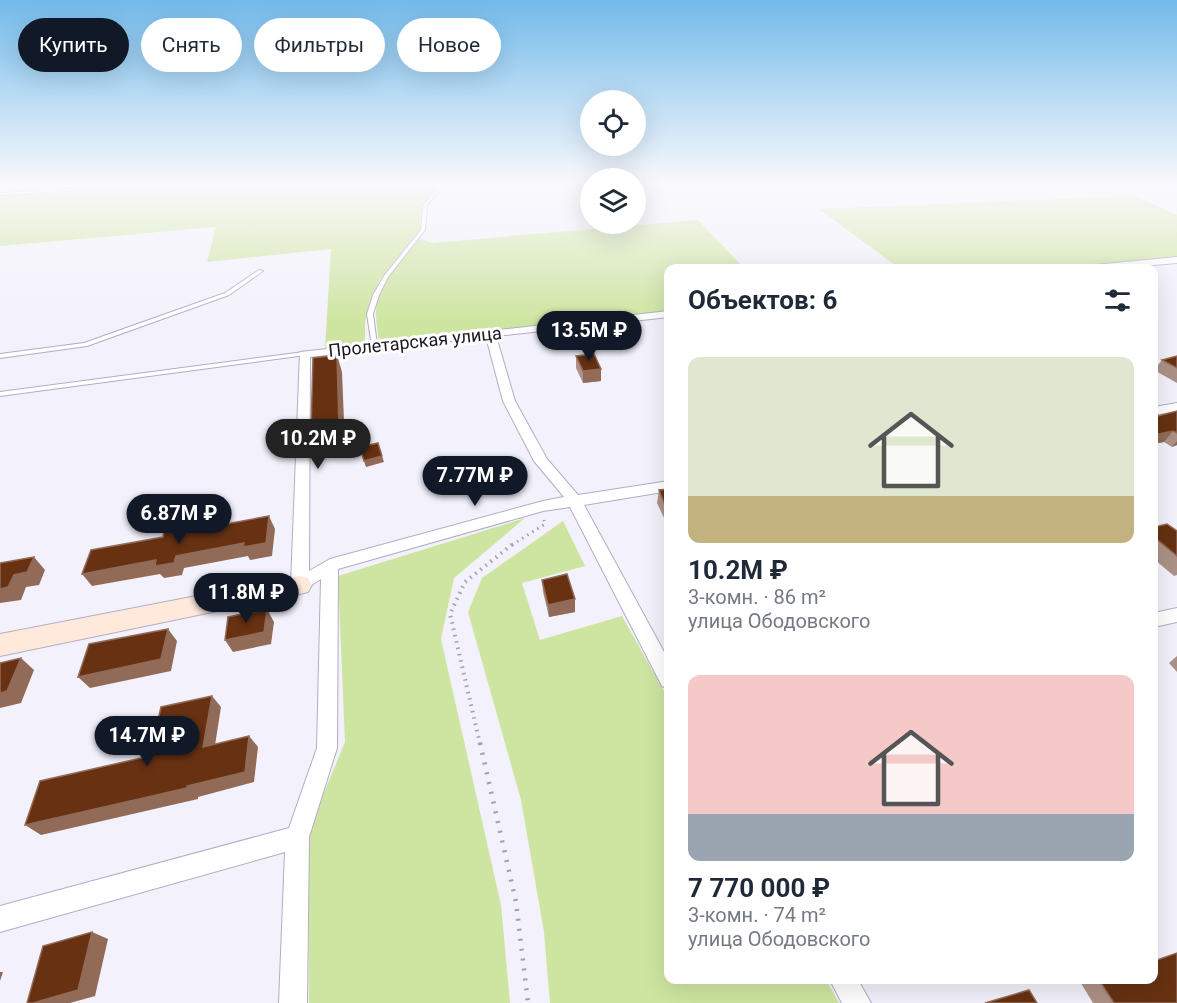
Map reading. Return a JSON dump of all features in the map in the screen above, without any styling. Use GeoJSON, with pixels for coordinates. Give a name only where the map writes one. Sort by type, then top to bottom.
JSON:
{"type":"FeatureCollection","features":[{"type":"Feature","properties":{"kind":"street"},"geometry":{"type":"LineString","coordinates":[[1136,264],[1177,260]]}},
{"type":"Feature","properties":{"kind":"street","name":"Пролетарская улица"},"geometry":{"type":"LineString","coordinates":[[304,354],[664,315]]}},
{"type":"Feature","properties":{"kind":"street"},"geometry":{"type":"LineString","coordinates":[[490,333],[509,402],[541,461],[574,500],[664,671]]}},
{"type":"Feature","properties":{"kind":"street"},"geometry":{"type":"LineString","coordinates":[[300,585],[304,354]]}},
{"type":"Feature","properties":{"kind":"street"},"geometry":{"type":"LineString","coordinates":[[1158,410],[1177,407]]}},
{"type":"Feature","properties":{"kind":"street"},"geometry":{"type":"LineString","coordinates":[[0,645],[300,585],[330,565],[543,506],[664,487]]}},
{"type":"Feature","properties":{"kind":"street"},"geometry":{"type":"LineString","coordinates":[[293,1003],[297,837],[327,748],[330,565]]}},
{"type":"Feature","properties":{"kind":"street"},"geometry":{"type":"LineString","coordinates":[[1158,619],[1177,615]]}},
{"type":"Feature","properties":{"kind":"street"},"geometry":{"type":"LineString","coordinates":[[0,920],[297,837]]}},
{"type":"Feature","properties":{"kind":"street"},"geometry":{"type":"LineString","coordinates":[[845,984],[857,1003]]}},
{"type":"Feature","properties":{"kind":"lane"},"geometry":{"type":"LineString","coordinates":[[374,345],[370,314],[376,295],[386,277],[423,230]]}},
{"type":"Feature","properties":{"kind":"lane"},"geometry":{"type":"LineString","coordinates":[[0,356],[85,345],[227,294],[261,270]]}},
{"type":"Feature","properties":{"kind":"lane"},"geometry":{"type":"LineString","coordinates":[[0,394],[304,354]]}},
{"type":"Feature","properties":{"kind":"path"},"geometry":{"type":"LineString","coordinates":[[528,1003],[516,902],[450,614],[465,582],[501,552],[545,524],[543,506]]}},
{"type":"Feature","properties":{"kind":"green space"},"geometry":{"type":"Polygon","coordinates":[[[0,230],[184,230],[0,246],[0,230]]]}},
{"type":"Feature","properties":{"kind":"green space"},"geometry":{"type":"Polygon","coordinates":[[[215,230],[420,230],[381,278],[370,300],[365,322],[365,343],[325,349],[331,249],[207,262],[215,230]]]}},
{"type":"Feature","properties":{"kind":"green space"},"geometry":{"type":"Polygon","coordinates":[[[580,230],[580,234],[646,234],[646,230],[707,230],[740,264],[664,264],[664,313],[379,342],[376,314],[380,292],[399,263],[420,238],[431,243],[580,230]]]}},
{"type":"Feature","properties":{"kind":"green space"},"geometry":{"type":"Polygon","coordinates":[[[847,230],[1177,230],[1177,257],[1110,264],[894,264],[847,230]]]}},
{"type":"Feature","properties":{"kind":"green space"},"geometry":{"type":"Polygon","coordinates":[[[525,518],[454,578],[441,639],[501,905],[510,1003],[309,1003],[309,829],[345,742],[338,576],[525,518]]]}},
{"type":"Feature","properties":{"kind":"green space"},"geometry":{"type":"Polygon","coordinates":[[[563,521],[585,566],[522,583],[540,640],[622,616],[664,691],[664,984],[828,984],[839,1003],[550,1003],[544,932],[521,800],[468,612],[482,578],[563,521]]]}},
{"type":"Feature","properties":{"kind":"building"},"geometry":{"type":"Polygon","coordinates":[[[594,354],[601,369],[583,371],[576,356],[594,354]]]}},
{"type":"Feature","properties":{"kind":"building"},"geometry":{"type":"Polygon","coordinates":[[[337,355],[339,427],[311,432],[313,358],[337,355]]]}},
{"type":"Feature","properties":{"kind":"building"},"geometry":{"type":"Polygon","coordinates":[[[1177,356],[1177,368],[1162,360],[1177,356]]]}},
{"type":"Feature","properties":{"kind":"building"},"geometry":{"type":"Polygon","coordinates":[[[1177,411],[1177,433],[1173,431],[1158,434],[1158,416],[1177,411]]]}},
{"type":"Feature","properties":{"kind":"building"},"geometry":{"type":"Polygon","coordinates":[[[378,443],[382,456],[364,461],[360,447],[378,443]]]}},
{"type":"Feature","properties":{"kind":"building"},"geometry":{"type":"Polygon","coordinates":[[[659,490],[664,490],[664,503],[659,490]]]}},
{"type":"Feature","properties":{"kind":"building"},"geometry":{"type":"Polygon","coordinates":[[[269,516],[266,543],[243,547],[244,543],[176,556],[174,563],[155,566],[156,560],[82,574],[91,550],[163,537],[164,532],[183,529],[182,532],[269,516]]]}},
{"type":"Feature","properties":{"kind":"building"},"geometry":{"type":"Polygon","coordinates":[[[1167,524],[1177,531],[1177,556],[1158,540],[1158,526],[1167,524]]]}},
{"type":"Feature","properties":{"kind":"building"},"geometry":{"type":"Polygon","coordinates":[[[34,557],[27,572],[14,575],[8,587],[0,589],[0,563],[34,557]]]}},
{"type":"Feature","properties":{"kind":"building"},"geometry":{"type":"Polygon","coordinates":[[[567,574],[575,599],[548,605],[542,580],[567,574]]]}},
{"type":"Feature","properties":{"kind":"building"},"geometry":{"type":"Polygon","coordinates":[[[267,609],[264,632],[225,640],[228,617],[267,609]]]}},
{"type":"Feature","properties":{"kind":"building"},"geometry":{"type":"Polygon","coordinates":[[[168,629],[161,659],[78,677],[89,644],[168,629]]]}},
{"type":"Feature","properties":{"kind":"building"},"geometry":{"type":"Polygon","coordinates":[[[21,658],[7,691],[0,693],[0,663],[21,658]]]}},
{"type":"Feature","properties":{"kind":"building"},"geometry":{"type":"Polygon","coordinates":[[[212,696],[203,747],[249,736],[245,772],[187,786],[187,788],[25,825],[40,781],[150,756],[161,707],[212,696]]]}},
{"type":"Feature","properties":{"kind":"building"},"geometry":{"type":"Polygon","coordinates":[[[92,932],[78,990],[27,1003],[43,946],[92,932]]]}},
{"type":"Feature","properties":{"kind":"building"},"geometry":{"type":"Polygon","coordinates":[[[1177,953],[1177,1003],[1114,1003],[1102,984],[1158,984],[1158,960],[1177,953]]]}},
{"type":"Feature","properties":{"kind":"building"},"geometry":{"type":"Polygon","coordinates":[[[1029,990],[1037,1003],[985,1003],[1029,990]]]}}]}
